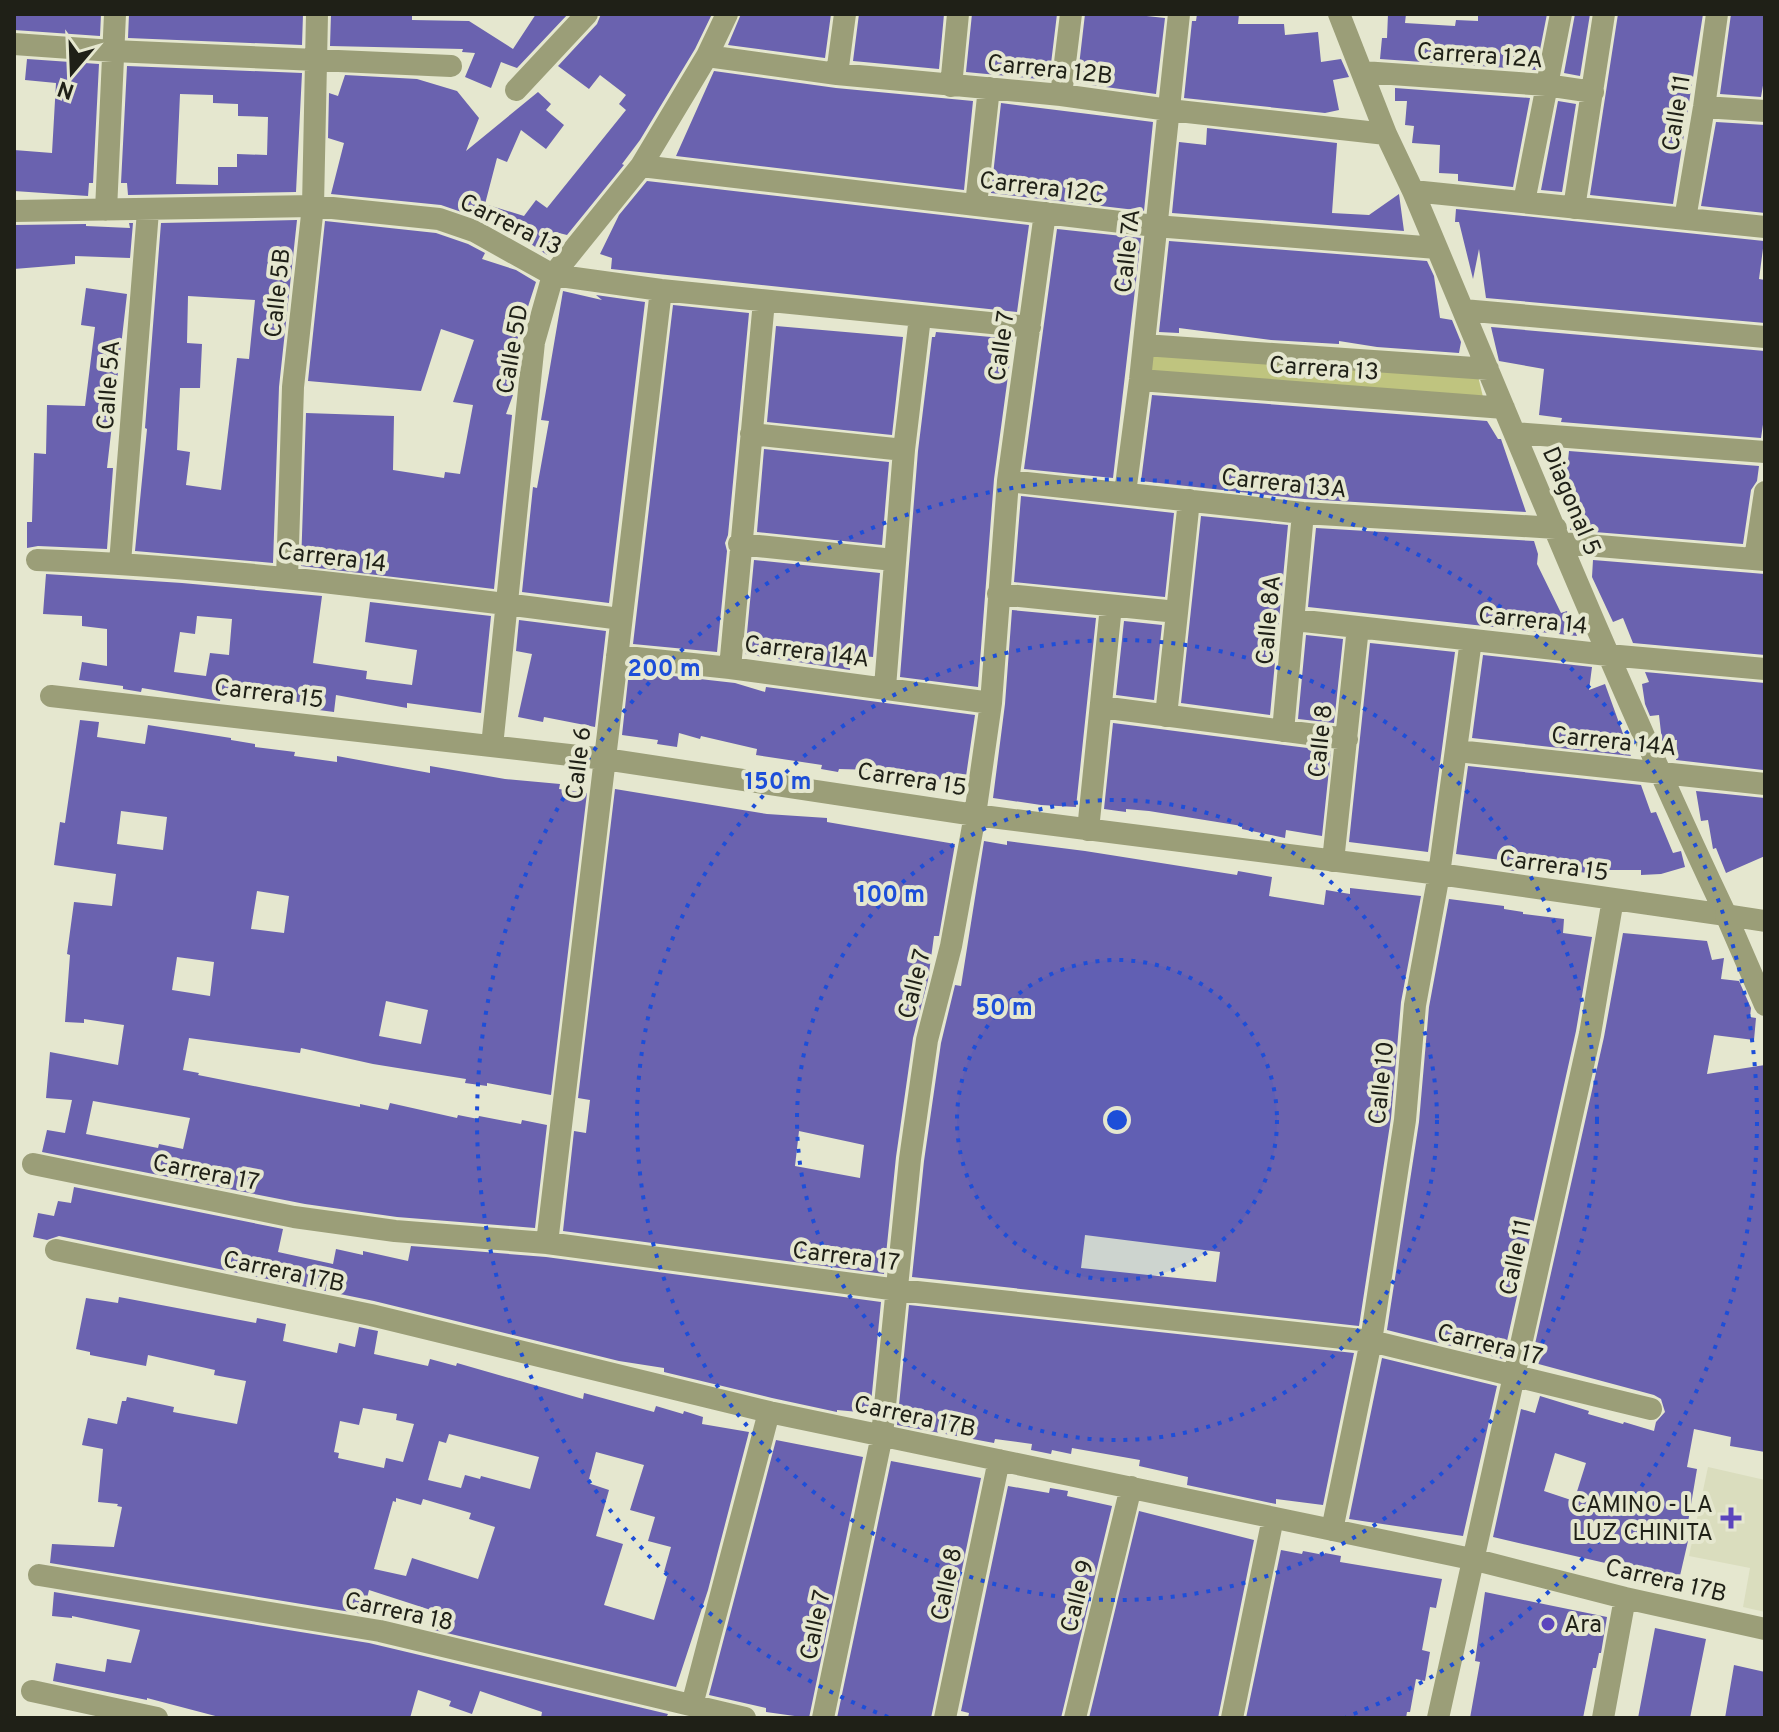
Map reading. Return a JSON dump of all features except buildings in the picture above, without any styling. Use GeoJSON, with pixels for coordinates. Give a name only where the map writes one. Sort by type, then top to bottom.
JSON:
{"type":"FeatureCollection","features":[{"type":"Feature","properties":{"kind":"street"},"geometry":{"type":"LineString","coordinates":[[106,210],[115,14]]}},
{"type":"Feature","properties":{"kind":"street","name":"Calle 5B"},"geometry":{"type":"LineString","coordinates":[[287,578],[293,387],[313,206],[317,14]]}},
{"type":"Feature","properties":{"kind":"street"},"geometry":{"type":"LineString","coordinates":[[516,90],[587,14]]}},
{"type":"Feature","properties":{"kind":"street","name":"Calle 5D"},"geometry":{"type":"LineString","coordinates":[[492,746],[534,342],[553,275],[641,166],[707,56],[727,14]]}},
{"type":"Feature","properties":{"kind":"street"},"geometry":{"type":"LineString","coordinates":[[837,74],[845,14]]}},
{"type":"Feature","properties":{"kind":"street"},"geometry":{"type":"LineString","coordinates":[[951,86],[958,14]]}},
{"type":"Feature","properties":{"kind":"street"},"geometry":{"type":"LineString","coordinates":[[1061,95],[1071,14]]}},
{"type":"Feature","properties":{"kind":"street","name":"Calle 7A"},"geometry":{"type":"LineString","coordinates":[[1125,493],[1179,14]]}},
{"type":"Feature","properties":{"kind":"street","name":"Diagonal 5"},"geometry":{"type":"LineString","coordinates":[[1339,14],[1386,134],[1413,191],[1658,772],[1765,1005]]}},
{"type":"Feature","properties":{"kind":"street"},"geometry":{"type":"LineString","coordinates":[[1524,202],[1561,14]]}},
{"type":"Feature","properties":{"kind":"street"},"geometry":{"type":"LineString","coordinates":[[1574,208],[1604,14]]}},
{"type":"Feature","properties":{"kind":"street","name":"Calle 11"},"geometry":{"type":"LineString","coordinates":[[1685,219],[1717,14]]}},
{"type":"Feature","properties":{"kind":"street"},"geometry":{"type":"LineString","coordinates":[[14,44],[451,66]]}},
{"type":"Feature","properties":{"kind":"street","name":"Carrera 12B"},"geometry":{"type":"LineString","coordinates":[[707,56],[837,74],[1061,95],[1386,134]]}},
{"type":"Feature","properties":{"kind":"street","name":"Carrera 12A"},"geometry":{"type":"LineString","coordinates":[[1363,72],[1546,85],[1593,92]]}},
{"type":"Feature","properties":{"kind":"street"},"geometry":{"type":"LineString","coordinates":[[976,205],[989,88]]}},
{"type":"Feature","properties":{"kind":"street"},"geometry":{"type":"LineString","coordinates":[[1704,107],[1765,111]]}},
{"type":"Feature","properties":{"kind":"street","name":"Carrera 12C"},"geometry":{"type":"LineString","coordinates":[[641,166],[1155,226],[1437,248]]}},
{"type":"Feature","properties":{"kind":"street"},"geometry":{"type":"LineString","coordinates":[[1413,191],[1765,227]]}},
{"type":"Feature","properties":{"kind":"street","name":"Carrera 13"},"geometry":{"type":"LineString","coordinates":[[14,211],[313,206],[439,219],[474,231],[553,275],[661,290],[1030,327]]}},
{"type":"Feature","properties":{"kind":"street","name":"Calle 5A"},"geometry":{"type":"LineString","coordinates":[[120,563],[148,211]]}},
{"type":"Feature","properties":{"kind":"street","name":"Calle 7"},"geometry":{"type":"LineString","coordinates":[[823,1718],[882,1435],[910,1159],[927,1040],[951,946],[975,815],[991,703],[1008,481],[1045,213]]}},
{"type":"Feature","properties":{"kind":"street","name":"Calle 6"},"geometry":{"type":"LineString","coordinates":[[547,1243],[661,290]]}},
{"type":"Feature","properties":{"kind":"street"},"geometry":{"type":"LineString","coordinates":[[730,668],[739,544],[764,301]]}},
{"type":"Feature","properties":{"kind":"street"},"geometry":{"type":"LineString","coordinates":[[1463,310],[1765,337]]}},
{"type":"Feature","properties":{"kind":"street"},"geometry":{"type":"LineString","coordinates":[[885,687],[904,450],[920,317]]}},
{"type":"Feature","properties":{"kind":"street","name":"Carrera 13"},"geometry":{"type":"LineString","coordinates":[[1144,345],[1488,369]]}},
{"type":"Feature","properties":{"kind":"street","name":"Carrera 13"},"geometry":{"type":"LineString","coordinates":[[1140,380],[1504,408]]}},
{"type":"Feature","properties":{"kind":"street"},"geometry":{"type":"LineString","coordinates":[[1515,433],[1765,452]]}},
{"type":"Feature","properties":{"kind":"street"},"geometry":{"type":"LineString","coordinates":[[751,434],[904,450]]}},
{"type":"Feature","properties":{"kind":"street","name":"Carrera 13A"},"geometry":{"type":"LineString","coordinates":[[1008,481],[1303,513],[1559,535],[1760,560]]}},
{"type":"Feature","properties":{"kind":"street"},"geometry":{"type":"LineString","coordinates":[[1760,560],[1765,492]]}},
{"type":"Feature","properties":{"kind":"street"},"geometry":{"type":"LineString","coordinates":[[1166,716],[1189,500]]}},
{"type":"Feature","properties":{"kind":"street","name":"Calle 8A"},"geometry":{"type":"LineString","coordinates":[[1283,731],[1303,513]]}},
{"type":"Feature","properties":{"kind":"street"},"geometry":{"type":"LineString","coordinates":[[739,544],[894,560]]}},
{"type":"Feature","properties":{"kind":"street","name":"Carrera 14"},"geometry":{"type":"LineString","coordinates":[[37,560],[120,563],[287,578],[621,619]]}},
{"type":"Feature","properties":{"kind":"street"},"geometry":{"type":"LineString","coordinates":[[998,594],[1177,612]]}},
{"type":"Feature","properties":{"kind":"street"},"geometry":{"type":"LineString","coordinates":[[1088,830],[1111,606]]}},
{"type":"Feature","properties":{"kind":"street","name":"Carrera 14"},"geometry":{"type":"LineString","coordinates":[[1295,620],[1765,669]]}},
{"type":"Feature","properties":{"kind":"street","name":"Calle 8"},"geometry":{"type":"LineString","coordinates":[[1333,861],[1358,627]]}},
{"type":"Feature","properties":{"kind":"street","name":"Calle 10"},"geometry":{"type":"LineString","coordinates":[[1332,1530],[1371,1341],[1405,1120],[1415,1005],[1439,874],[1471,640]]}},
{"type":"Feature","properties":{"kind":"street","name":"Carrera 14A"},"geometry":{"type":"LineString","coordinates":[[617,656],[885,687],[991,703]]}},
{"type":"Feature","properties":{"kind":"street","name":"Carrera 15"},"geometry":{"type":"LineString","coordinates":[[51,696],[605,759],[975,815],[1439,874],[1765,921]]}},
{"type":"Feature","properties":{"kind":"street"},"geometry":{"type":"LineString","coordinates":[[1101,707],[1347,739]]}},
{"type":"Feature","properties":{"kind":"street","name":"Carrera 14A"},"geometry":{"type":"LineString","coordinates":[[1457,751],[1765,784]]}},
{"type":"Feature","properties":{"kind":"street","name":"Calle 11"},"geometry":{"type":"LineString","coordinates":[[1438,1718],[1476,1560],[1590,1034],[1613,899]]}},
{"type":"Feature","properties":{"kind":"street","name":"Carrera 17"},"geometry":{"type":"LineString","coordinates":[[33,1164],[294,1217],[395,1231],[547,1243],[898,1290],[1371,1341],[1651,1409]]}},
{"type":"Feature","properties":{"kind":"street","name":"Carrera 17B"},"geometry":{"type":"LineString","coordinates":[[56,1250],[371,1315],[769,1412],[1476,1560],[1765,1629]]}},
{"type":"Feature","properties":{"kind":"street"},"geometry":{"type":"LineString","coordinates":[[692,1705],[769,1412]]}},
{"type":"Feature","properties":{"kind":"street","name":"Calle 8"},"geometry":{"type":"LineString","coordinates":[[945,1718],[999,1460]]}},
{"type":"Feature","properties":{"kind":"street","name":"Calle 9"},"geometry":{"type":"LineString","coordinates":[[1075,1718],[1131,1487]]}},
{"type":"Feature","properties":{"kind":"street"},"geometry":{"type":"LineString","coordinates":[[1232,1718],[1273,1518]]}},
{"type":"Feature","properties":{"kind":"street","name":"Carrera 18"},"geometry":{"type":"LineString","coordinates":[[39,1575],[380,1631],[745,1718]]}},
{"type":"Feature","properties":{"kind":"street"},"geometry":{"type":"LineString","coordinates":[[1603,1718],[1625,1598]]}},
{"type":"Feature","properties":{"kind":"street"},"geometry":{"type":"LineString","coordinates":[[32,1691],[157,1718]]}},
{"type":"Feature","properties":{"kind":"shaded area","name":"CAMINO - LA LUZ CHINITA"},"geometry":{"type":"Polygon","coordinates":[[[1708,1467],[1765,1480],[1765,1612],[1743,1607],[1750,1568],[1689,1556],[1708,1467]]]}},
{"type":"Feature","properties":{"kind":"green space"},"geometry":{"type":"Polygon","coordinates":[[[1150,351],[1478,376],[1483,397],[1147,376],[1150,351]]]}},
{"type":"Feature","properties":{"kind":"place","name":"CAMINO - LA LUZ CHINITA"},"geometry":{"type":"Point","coordinates":[1731,1518]}},
{"type":"Feature","properties":{"kind":"place","name":"Ara"},"geometry":{"type":"Point","coordinates":[1548,1624]}}]}
